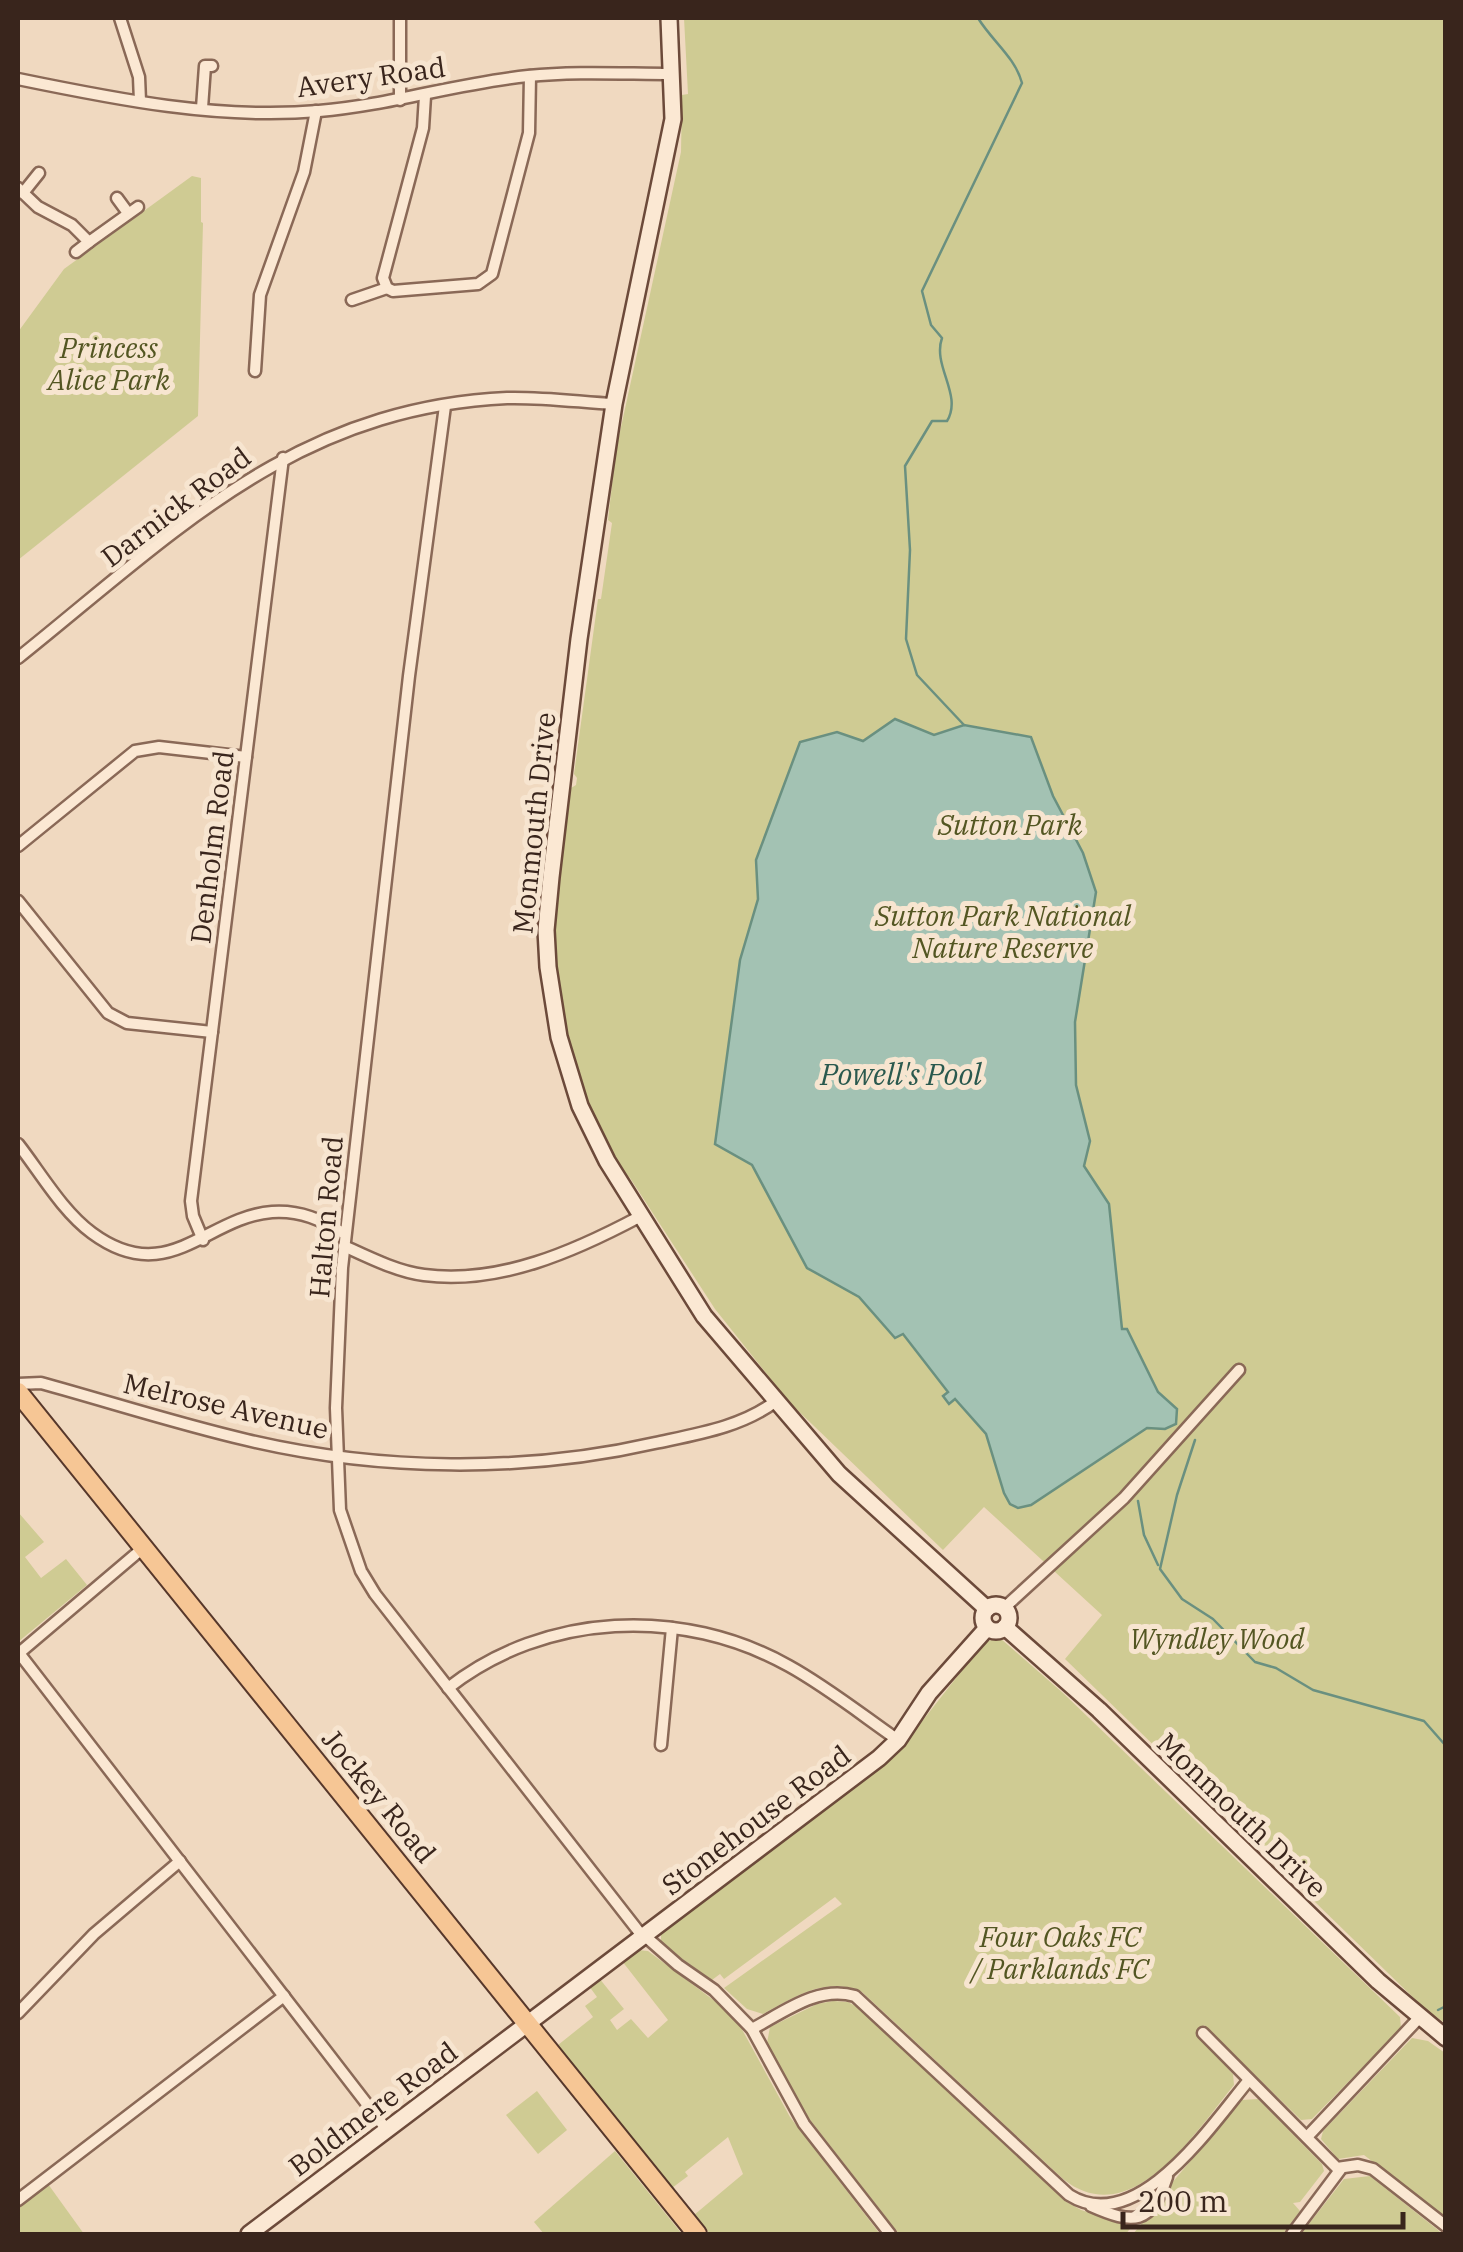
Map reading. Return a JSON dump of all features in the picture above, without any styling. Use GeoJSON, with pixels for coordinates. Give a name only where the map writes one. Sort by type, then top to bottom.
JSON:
{"type":"FeatureCollection","features":[{"type":"Feature","properties":{"kind":"main road","name":"Jockey Road"},"geometry":{"type":"LineString","coordinates":[[18,1393],[697,2234]]}},
{"type":"Feature","properties":{"kind":"street"},"geometry":{"type":"LineString","coordinates":[[120,18],[139,78],[140,101]]}},
{"type":"Feature","properties":{"kind":"street"},"geometry":{"type":"LineString","coordinates":[[400,18],[400,100]]}},
{"type":"Feature","properties":{"kind":"street","name":"Monmouth Drive"},"geometry":{"type":"LineString","coordinates":[[670,18],[674,119],[614,404],[578,639],[546,930],[550,986],[570,1078],[594,1136],[639,1216],[704,1316],[840,1474],[987,1609]]}},
{"type":"Feature","properties":{"kind":"street"},"geometry":{"type":"LineString","coordinates":[[202,108],[204,66]]}},
{"type":"Feature","properties":{"kind":"street","name":"Avery Road"},"geometry":{"type":"LineString","coordinates":[[18,78],[140,101],[202,108],[316,112],[530,76],[673,74]]}},
{"type":"Feature","properties":{"kind":"street"},"geometry":{"type":"LineString","coordinates":[[352,300],[387,288],[399,291],[478,284],[492,274],[530,133],[530,76]]}},
{"type":"Feature","properties":{"kind":"street"},"geometry":{"type":"LineString","coordinates":[[387,288],[383,278],[423,128],[424,96]]}},
{"type":"Feature","properties":{"kind":"street"},"geometry":{"type":"LineString","coordinates":[[255,372],[261,359],[260,295],[304,172],[316,112]]}},
{"type":"Feature","properties":{"kind":"street"},"geometry":{"type":"LineString","coordinates":[[38,173],[20,190],[38,207],[72,225],[89,242]]}},
{"type":"Feature","properties":{"kind":"street"},"geometry":{"type":"LineString","coordinates":[[76,252],[132,210],[117,198]]}},
{"type":"Feature","properties":{"kind":"street","name":"Darnick Road"},"geometry":{"type":"LineString","coordinates":[[18,658],[225,492],[283,458],[347,430],[406,412],[508,398],[614,404]]}},
{"type":"Feature","properties":{"kind":"street","name":"Halton Road"},"geometry":{"type":"LineString","coordinates":[[445,406],[409,676],[344,1240],[336,1456],[340,1510],[361,1571],[396,1623],[644,1937],[714,1990],[752,2029],[804,2124],[890,2234]]}},
{"type":"Feature","properties":{"kind":"street","name":"Denholm Road"},"geometry":{"type":"LineString","coordinates":[[203,1240],[191,1201],[283,458]]}},
{"type":"Feature","properties":{"kind":"street"},"geometry":{"type":"LineString","coordinates":[[18,846],[135,752],[158,747],[246,757]]}},
{"type":"Feature","properties":{"kind":"street"},"geometry":{"type":"LineString","coordinates":[[18,901],[108,1013],[127,1023],[212,1032]]}},
{"type":"Feature","properties":{"kind":"street"},"geometry":{"type":"LineString","coordinates":[[18,1144],[81,1224],[107,1243],[141,1253],[159,1253],[203,1240],[246,1218],[270,1212],[312,1216],[344,1240],[422,1275],[488,1273],[573,1249],[639,1216]]}},
{"type":"Feature","properties":{"kind":"street"},"geometry":{"type":"LineString","coordinates":[[1004,1608],[1124,1498],[1239,1370]]}},
{"type":"Feature","properties":{"kind":"street","name":"Melrose Avenue"},"geometry":{"type":"LineString","coordinates":[[18,1384],[41,1383],[248,1440],[336,1456],[474,1464],[582,1455],[695,1434],[756,1416],[776,1402]]}},
{"type":"Feature","properties":{"kind":"street"},"geometry":{"type":"LineString","coordinates":[[143,1548],[18,1654],[387,2130]]}},
{"type":"Feature","properties":{"kind":"street"},"geometry":{"type":"LineString","coordinates":[[998,1605],[1004,1608],[1008,1616],[1006,1627],[999,1631],[986,1628],[983,1614],[987,1609],[998,1605]]}},
{"type":"Feature","properties":{"kind":"street"},"geometry":{"type":"LineString","coordinates":[[448,1688],[485,1662],[562,1632],[632,1625],[672,1628],[740,1644],[790,1667],[898,1740]]}},
{"type":"Feature","properties":{"kind":"street","name":"Monmouth Drive"},"geometry":{"type":"LineString","coordinates":[[1006,1627],[1100,1710],[1419,2018],[1446,2038]]}},
{"type":"Feature","properties":{"kind":"street"},"geometry":{"type":"LineString","coordinates":[[661,1745],[672,1628]]}},
{"type":"Feature","properties":{"kind":"street","name":"Stonehouse Road"},"geometry":{"type":"LineString","coordinates":[[527,2022],[880,1758],[898,1740],[929,1693],[986,1628]]}},
{"type":"Feature","properties":{"kind":"street"},"geometry":{"type":"LineString","coordinates":[[18,2013],[94,1934],[180,1862]]}},
{"type":"Feature","properties":{"kind":"street"},"geometry":{"type":"LineString","coordinates":[[752,2029],[814,1997],[834,1993],[856,1996],[1069,2195],[1123,2219],[1138,2218],[1157,2204],[1167,2176],[1249,2080]]}},
{"type":"Feature","properties":{"kind":"street"},"geometry":{"type":"LineString","coordinates":[[18,2200],[284,1996]]}},
{"type":"Feature","properties":{"kind":"street"},"geometry":{"type":"LineString","coordinates":[[1307,2138],[1419,2018]]}},
{"type":"Feature","properties":{"kind":"street","name":"Boldmere Road"},"geometry":{"type":"LineString","coordinates":[[261,2231],[527,2022]]}},
{"type":"Feature","properties":{"kind":"street"},"geometry":{"type":"LineString","coordinates":[[1203,2033],[1340,2170]]}},
{"type":"Feature","properties":{"kind":"street"},"geometry":{"type":"LineString","coordinates":[[1292,2234],[1340,2170],[1358,2165],[1373,2169],[1446,2226]]}},
{"type":"Feature","properties":{"kind":"street"},"geometry":{"type":"LineString","coordinates":[[1086,2204],[1126,2198],[1167,2176]]}},
{"type":"Feature","properties":{"kind":"green space","name":"Sutton Park"},"geometry":{"type":"Polygon","coordinates":[[[684,18],[1445,18],[1445,2023],[1425,2009],[1065,1659],[1102,1615],[984,1507],[943,1550],[789,1402],[715,1309],[621,1170],[580,1086],[568,1050],[556,976],[560,863],[571,788],[576,785],[574,774],[598,599],[612,523],[608,520],[616,450],[681,152],[682,95],[688,94],[684,18]]]}},
{"type":"Feature","properties":{"kind":"green space","name":"Princess Alice Park"},"geometry":{"type":"Polygon","coordinates":[[[192,176],[201,178],[203,223],[198,416],[18,560],[18,332],[64,269],[192,176]]]}},
{"type":"Feature","properties":{"kind":"green space"},"geometry":{"type":"Polygon","coordinates":[[[18,1512],[44,1542],[25,1557],[41,1578],[66,1559],[87,1585],[18,1642],[18,1512]]]}},
{"type":"Feature","properties":{"kind":"green space","name":"Four Oaks FC / Parklands FC"},"geometry":{"type":"Polygon","coordinates":[[[1000,1638],[1063,1693],[1400,2017],[1401,2028],[1312,2119],[1301,2120],[1204,2025],[1196,2035],[1233,2074],[1234,2085],[1160,2170],[1137,2186],[1113,2194],[1089,2193],[1063,2179],[862,1992],[823,1987],[763,2014],[747,2009],[724,1988],[842,1904],[835,1897],[724,1979],[720,1974],[712,1980],[661,1944],[661,1931],[898,1752],[978,1650],[988,1641],[1000,1638]]]}},
{"type":"Feature","properties":{"kind":"green space"},"geometry":{"type":"Polygon","coordinates":[[[637,1950],[648,1951],[724,2008],[739,2024],[790,2117],[880,2234],[710,2234],[694,2215],[743,2174],[728,2137],[685,2172],[688,2176],[672,2188],[558,2045],[593,2017],[585,2006],[597,1997],[589,1986],[599,1978],[624,2009],[610,2020],[617,2030],[631,2019],[648,2038],[668,2020],[622,1961],[637,1950]]]}},
{"type":"Feature","properties":{"kind":"green space"},"geometry":{"type":"Polygon","coordinates":[[[833,2001],[857,2007],[1065,2201],[1132,2226],[1126,2234],[899,2234],[807,2116],[767,2043],[770,2027],[817,2004],[833,2001]]]}},
{"type":"Feature","properties":{"kind":"green space"},"geometry":{"type":"Polygon","coordinates":[[[1412,2038],[1428,2041],[1445,2053],[1445,2217],[1364,2155],[1338,2159],[1321,2139],[1323,2131],[1412,2038]]]}},
{"type":"Feature","properties":{"kind":"green space"},"geometry":{"type":"Polygon","coordinates":[[[537,2091],[567,2130],[538,2154],[506,2115],[537,2091]]]}},
{"type":"Feature","properties":{"kind":"green space"},"geometry":{"type":"Polygon","coordinates":[[[1258,2099],[1322,2164],[1324,2171],[1300,2202],[1293,2203],[1300,2211],[1283,2234],[1133,2234],[1158,2212],[1171,2184],[1242,2100],[1258,2099]]]}},
{"type":"Feature","properties":{"kind":"green space"},"geometry":{"type":"Polygon","coordinates":[[[615,2151],[682,2234],[544,2234],[534,2222],[615,2151]]]}},
{"type":"Feature","properties":{"kind":"green space"},"geometry":{"type":"Polygon","coordinates":[[[1370,2176],[1442,2234],[1301,2234],[1344,2179],[1370,2176]]]}},
{"type":"Feature","properties":{"kind":"green space"},"geometry":{"type":"Polygon","coordinates":[[[48,2184],[84,2234],[18,2234],[18,2208],[48,2184]]]}},
{"type":"Feature","properties":{"kind":"water","name":"Powell's Pool"},"geometry":{"type":"Polygon","coordinates":[[[895,719],[934,735],[964,725],[1031,737],[1053,796],[1083,853],[1096,892],[1075,1022],[1076,1085],[1090,1141],[1084,1166],[1109,1204],[1122,1329],[1127,1329],[1158,1392],[1177,1409],[1176,1424],[1165,1429],[1147,1428],[1031,1505],[1018,1508],[1010,1504],[1004,1493],[986,1434],[955,1399],[949,1404],[943,1396],[948,1392],[903,1334],[895,1338],[859,1297],[807,1268],[752,1165],[715,1144],[740,960],[758,899],[756,860],[800,742],[837,732],[863,741],[895,719]]]}},
{"type":"Feature","properties":{"kind":"waterway"},"geometry":{"type":"LineString","coordinates":[[964,725],[917,675],[906,639],[910,550],[905,466],[932,421],[947,421],[952,401],[941,359],[942,338],[931,325],[922,291],[1022,83],[1014,65],[978,18]]}},
{"type":"Feature","properties":{"kind":"waterway"},"geometry":{"type":"LineString","coordinates":[[1195,1440],[1160,1569],[1182,1599],[1213,1619],[1255,1662],[1276,1668],[1313,1690],[1424,1721],[1446,1746]]}},
{"type":"Feature","properties":{"kind":"waterway"},"geometry":{"type":"LineString","coordinates":[[1138,1501],[1144,1535],[1158,1565]]}},
{"type":"Feature","properties":{"kind":"waterway"},"geometry":{"type":"LineString","coordinates":[[1438,2010],[1446,2006]]}},
{"type":"Feature","properties":{"kind":"park label","name":"Sutton Park National Nature Reserve"},"geometry":{"type":"Point","coordinates":[1003,932]}},
{"type":"Feature","properties":{"kind":"park label","name":"Wyndley Wood"},"geometry":{"type":"Point","coordinates":[1217,1639]}}]}
